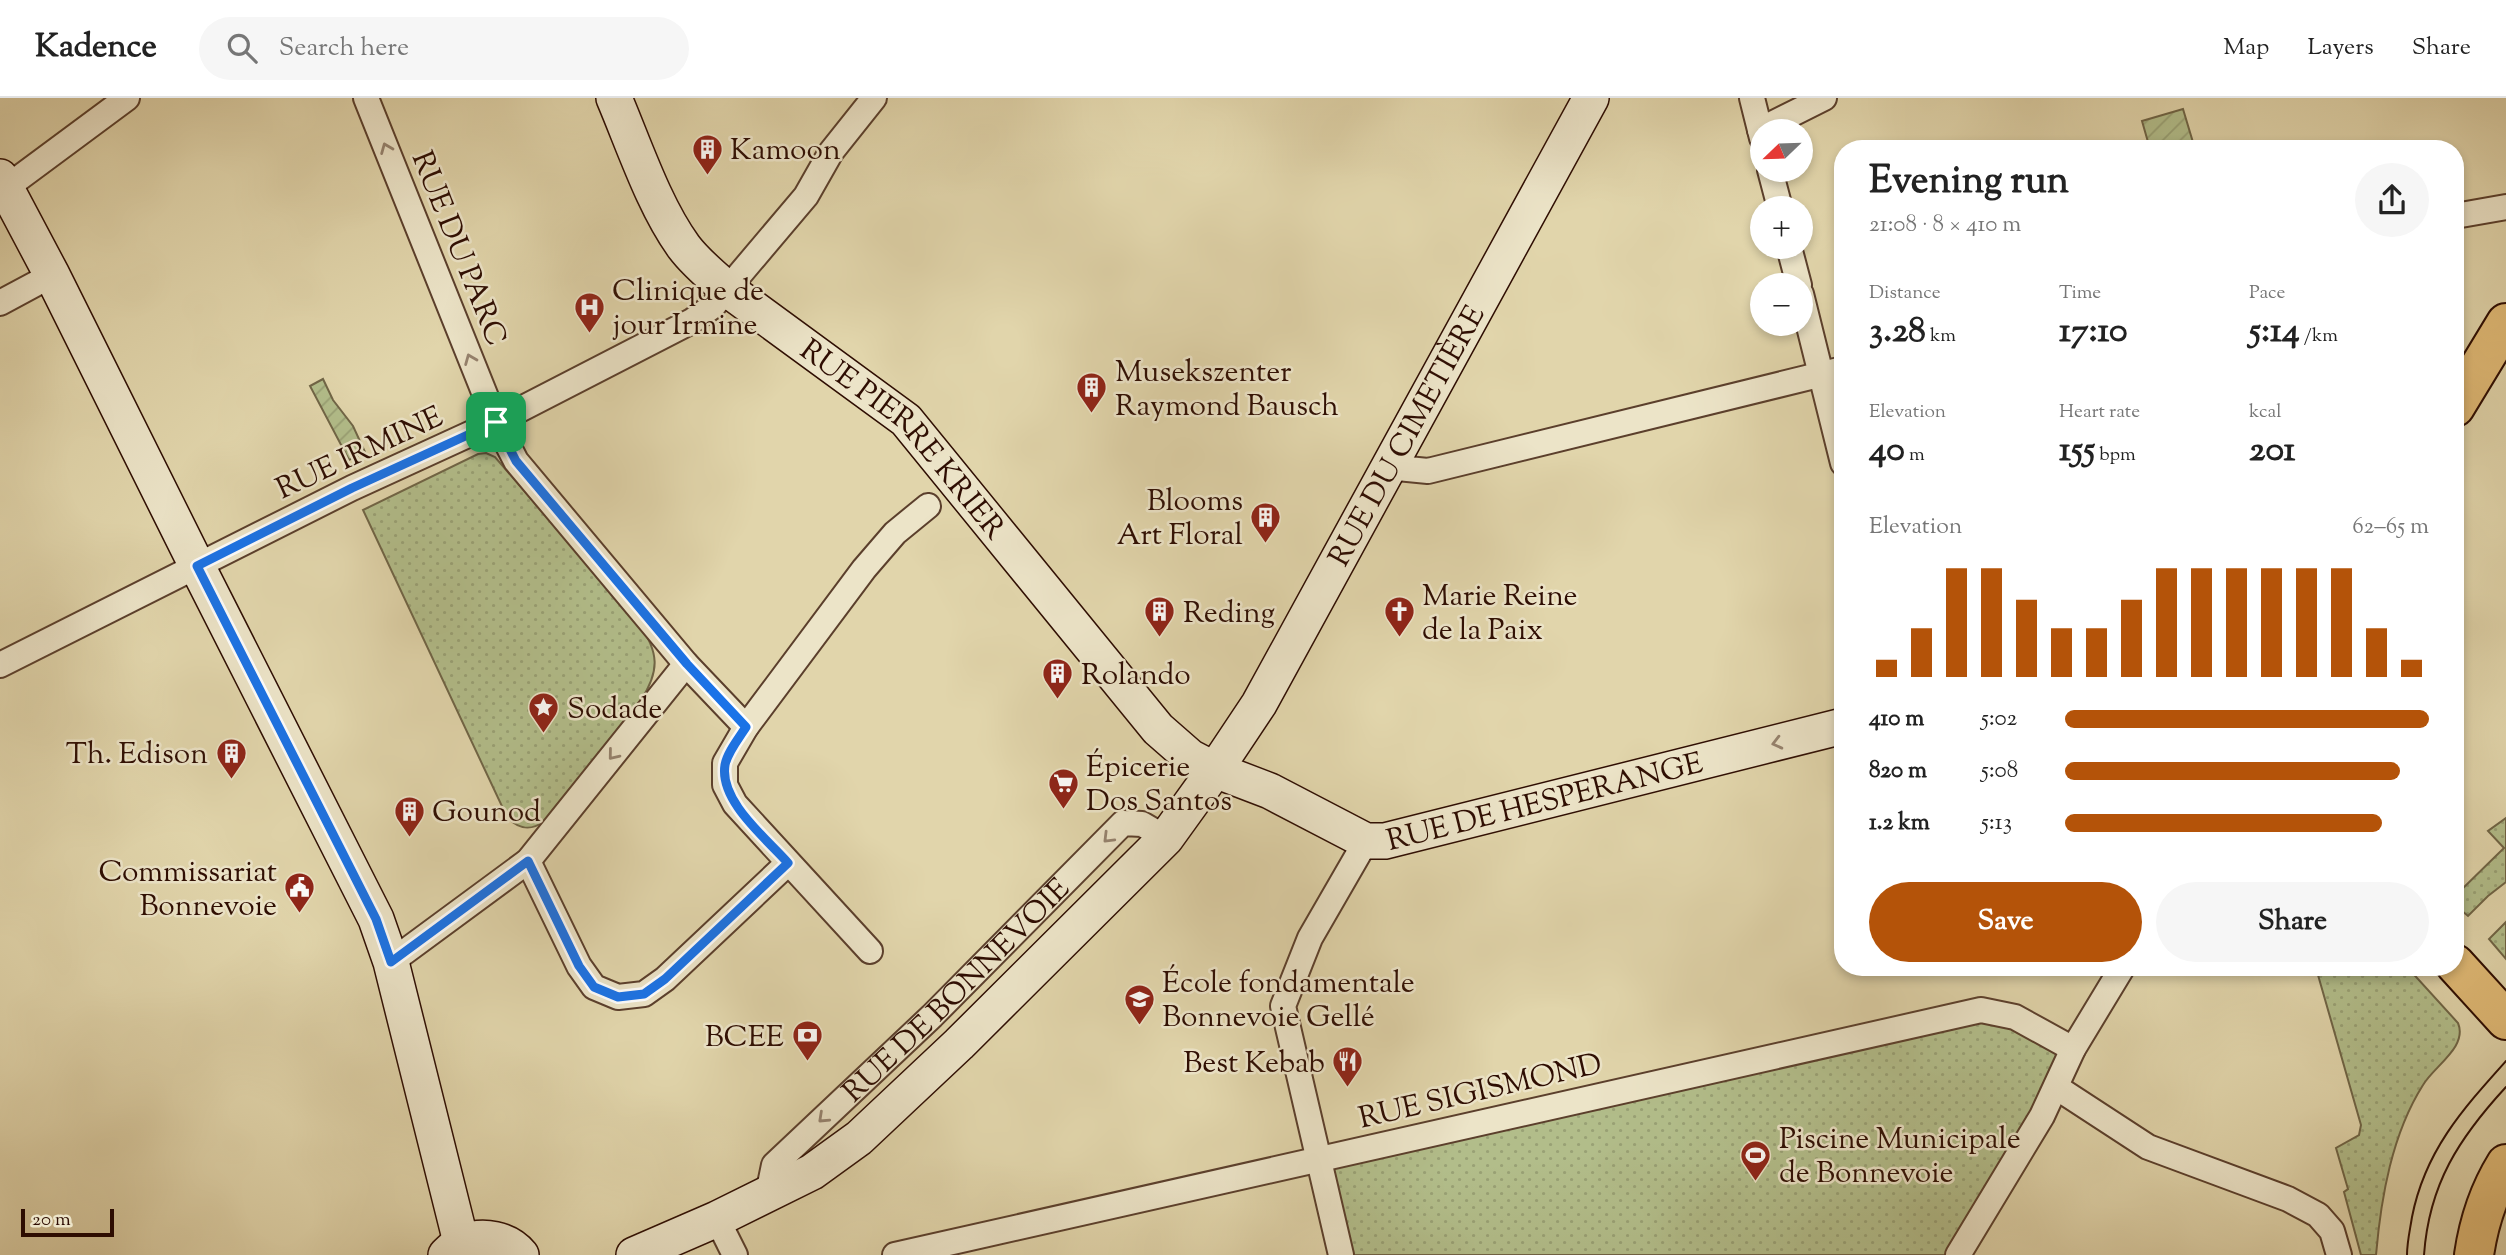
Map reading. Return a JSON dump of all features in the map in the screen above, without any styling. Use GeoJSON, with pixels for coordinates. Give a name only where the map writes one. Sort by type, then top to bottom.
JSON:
{"type":"FeatureCollection","features":[{"type":"Feature","properties":{"kind":"main road","name":"RUE PIERRE KRIER"},"geometry":{"type":"LineString","coordinates":[[614,98],[663,212],[684,248],[704,270],[727,289],[906,420],[1158,729],[1190,757],[1215,770]]}},
{"type":"Feature","properties":{"kind":"main road","name":"RUE DU CIMETIÈRE"},"geometry":{"type":"LineString","coordinates":[[1215,770],[1259,704],[1591,98]]}},
{"type":"Feature","properties":{"kind":"main road"},"geometry":{"type":"LineString","coordinates":[[3,182],[376,919],[391,962],[454,1249],[481,1238],[501,1241],[521,1255]]}},
{"type":"Feature","properties":{"kind":"main road"},"geometry":{"type":"LineString","coordinates":[[2464,392],[2506,323]]}},
{"type":"Feature","properties":{"kind":"main road","name":"RUE DE HESPERANGE"},"geometry":{"type":"LineString","coordinates":[[1215,770],[1270,791],[1366,841],[1385,841],[1834,728]]}},
{"type":"Feature","properties":{"kind":"main road","name":"RUE DE BONNEVOIE"},"geometry":{"type":"LineString","coordinates":[[634,1255],[717,1219],[812,1172],[859,1138],[941,1061],[1166,838],[1215,770]]}},
{"type":"Feature","properties":{"kind":"main road"},"geometry":{"type":"LineString","coordinates":[[2464,974],[2506,1020]]}},
{"type":"Feature","properties":{"kind":"main road"},"geometry":{"type":"LineString","coordinates":[[2474,1255],[2479,1225],[2488,1198],[2506,1164]]}},
{"type":"Feature","properties":{"kind":"street"},"geometry":{"type":"LineString","coordinates":[[3,182],[127,98]]}},
{"type":"Feature","properties":{"kind":"street","name":"RUE DU PARC"},"geometry":{"type":"LineString","coordinates":[[366,98],[496,422],[516,461],[687,664],[746,727]]}},
{"type":"Feature","properties":{"kind":"street","name":"RUE IRMINE"},"geometry":{"type":"LineString","coordinates":[[0,665],[352,488],[496,422],[692,321],[713,306],[806,195],[831,152],[874,98]]}},
{"type":"Feature","properties":{"kind":"street"},"geometry":{"type":"LineString","coordinates":[[1752,98],[1757,119]]}},
{"type":"Feature","properties":{"kind":"street"},"geometry":{"type":"LineString","coordinates":[[1787,119],[1824,98]]}},
{"type":"Feature","properties":{"kind":"street"},"geometry":{"type":"LineString","coordinates":[[2464,214],[2506,207]]}},
{"type":"Feature","properties":{"kind":"street"},"geometry":{"type":"LineString","coordinates":[[0,303],[52,275]]}},
{"type":"Feature","properties":{"kind":"street"},"geometry":{"type":"LineString","coordinates":[[1387,467],[1429,471],[1832,372],[1813,324]]}},
{"type":"Feature","properties":{"kind":"street"},"geometry":{"type":"LineString","coordinates":[[870,951],[735,804],[725,785],[725,763],[746,727],[864,569],[895,533],[928,506]]}},
{"type":"Feature","properties":{"kind":"street"},"geometry":{"type":"LineString","coordinates":[[391,962],[528,861],[687,664]]}},
{"type":"Feature","properties":{"kind":"street"},"geometry":{"type":"LineString","coordinates":[[1341,1255],[1283,1006],[1310,938],[1366,841]]}},
{"type":"Feature","properties":{"kind":"street"},"geometry":{"type":"LineString","coordinates":[[528,861],[579,966],[594,987],[618,997],[644,994],[665,979],[788,863]]}},
{"type":"Feature","properties":{"kind":"street"},"geometry":{"type":"LineString","coordinates":[[1958,1255],[2042,1116],[2073,1049],[2117,976]]}},
{"type":"Feature","properties":{"kind":"street","name":"RUE SIGISMOND"},"geometry":{"type":"LineString","coordinates":[[895,1255],[1981,1010],[2015,1017],[2073,1049]]}},
{"type":"Feature","properties":{"kind":"street"},"geometry":{"type":"LineString","coordinates":[[2056,1087],[2148,1147],[2288,1199],[2318,1215],[2332,1231],[2339,1255]]}},
{"type":"Feature","properties":{"kind":"street"},"geometry":{"type":"LineString","coordinates":[[717,1219],[735,1255]]}},
{"type":"Feature","properties":{"kind":"green space"},"geometry":{"type":"Polygon","coordinates":[[[2183,109],[2192,140],[2147,140],[2142,121],[2183,109]]]}},
{"type":"Feature","properties":{"kind":"green space"},"geometry":{"type":"Polygon","coordinates":[[[323,379],[333,400],[353,426],[365,452],[349,460],[310,386],[323,379]]]}},
{"type":"Feature","properties":{"kind":"green space"},"geometry":{"type":"Polygon","coordinates":[[[486,453],[495,457],[639,624],[646,634],[655,662],[652,680],[641,700],[545,821],[530,828],[516,825],[507,817],[363,510],[478,454],[486,453]]]}},
{"type":"Feature","properties":{"kind":"green space"},"geometry":{"type":"Polygon","coordinates":[[[2506,818],[2506,882],[2468,916],[2464,913],[2464,887],[2504,848],[2488,831],[2506,818]]]}},
{"type":"Feature","properties":{"kind":"green space"},"geometry":{"type":"Polygon","coordinates":[[[2506,922],[2506,959],[2489,939],[2506,922]]]}},
{"type":"Feature","properties":{"kind":"green space"},"geometry":{"type":"Polygon","coordinates":[[[2318,976],[2415,976],[2458,1023],[2460,1032],[2454,1048],[2423,1085],[2403,1124],[2385,1189],[2376,1255],[2361,1255],[2344,1192],[2348,1189],[2336,1148],[2359,1135],[2361,1125],[2318,976]]]}},
{"type":"Feature","properties":{"kind":"green space"},"geometry":{"type":"Polygon","coordinates":[[[1981,1010],[2073,1049],[1958,1255],[1341,1255],[1319,1159],[1981,1010]]]}},
{"type":"Feature","properties":{"kind":"tram line"},"geometry":{"type":"LineString","coordinates":[[2407,1255],[2418,1193],[2436,1152],[2460,1114],[2506,1061]]}},
{"type":"Feature","properties":{"kind":"tram line"},"geometry":{"type":"LineString","coordinates":[[2424,1255],[2432,1206],[2449,1164],[2474,1125],[2506,1087]]}},
{"type":"Feature","properties":{"kind":"place","name":"Kamoon"},"geometry":{"type":"Point","coordinates":[707,176]}},
{"type":"Feature","properties":{"kind":"place","name":"Clinique de jour Irmine"},"geometry":{"type":"Point","coordinates":[589,334]}},
{"type":"Feature","properties":{"kind":"place","name":"Musekszenter Raymond Bausch"},"geometry":{"type":"Point","coordinates":[1092,415]}},
{"type":"Feature","properties":{"kind":"place","name":"Blooms Art Floral"},"geometry":{"type":"Point","coordinates":[1266,544]}},
{"type":"Feature","properties":{"kind":"place","name":"Reding"},"geometry":{"type":"Point","coordinates":[1160,639]}},
{"type":"Feature","properties":{"kind":"place","name":"Marie Reine de la Paix"},"geometry":{"type":"Point","coordinates":[1399,639]}},
{"type":"Feature","properties":{"kind":"place","name":"Rolando"},"geometry":{"type":"Point","coordinates":[1058,701]}},
{"type":"Feature","properties":{"kind":"place","name":"Sodade"},"geometry":{"type":"Point","coordinates":[544,735]}},
{"type":"Feature","properties":{"kind":"place","name":"Th. Edison"},"geometry":{"type":"Point","coordinates":[231,780]}},
{"type":"Feature","properties":{"kind":"place","name":"Épicerie Dos Santos"},"geometry":{"type":"Point","coordinates":[1063,810]}},
{"type":"Feature","properties":{"kind":"place","name":"Gounod"},"geometry":{"type":"Point","coordinates":[409,838]}},
{"type":"Feature","properties":{"kind":"place","name":"Commissariat Bonnevoie"},"geometry":{"type":"Point","coordinates":[300,915]}},
{"type":"Feature","properties":{"kind":"place","name":"École fondamentale Bonnevoie Gellé"},"geometry":{"type":"Point","coordinates":[1139,1026]}},
{"type":"Feature","properties":{"kind":"place","name":"BCEE"},"geometry":{"type":"Point","coordinates":[807,1063]}},
{"type":"Feature","properties":{"kind":"place","name":"Best Kebab"},"geometry":{"type":"Point","coordinates":[1348,1089]}},
{"type":"Feature","properties":{"kind":"place","name":"Piscine Municipale de Bonnevoie"},"geometry":{"type":"Point","coordinates":[1756,1182]}},
{"type":"Feature","properties":{"kind":"route"},"geometry":{"type":"LineString","coordinates":[[496,422],[516,461],[687,664],[746,727],[725,763],[725,785],[735,804],[788,863],[665,979],[644,994],[618,997],[594,987],[579,966],[528,861],[391,962],[376,919],[197,566],[352,488],[496,422]]}}]}
